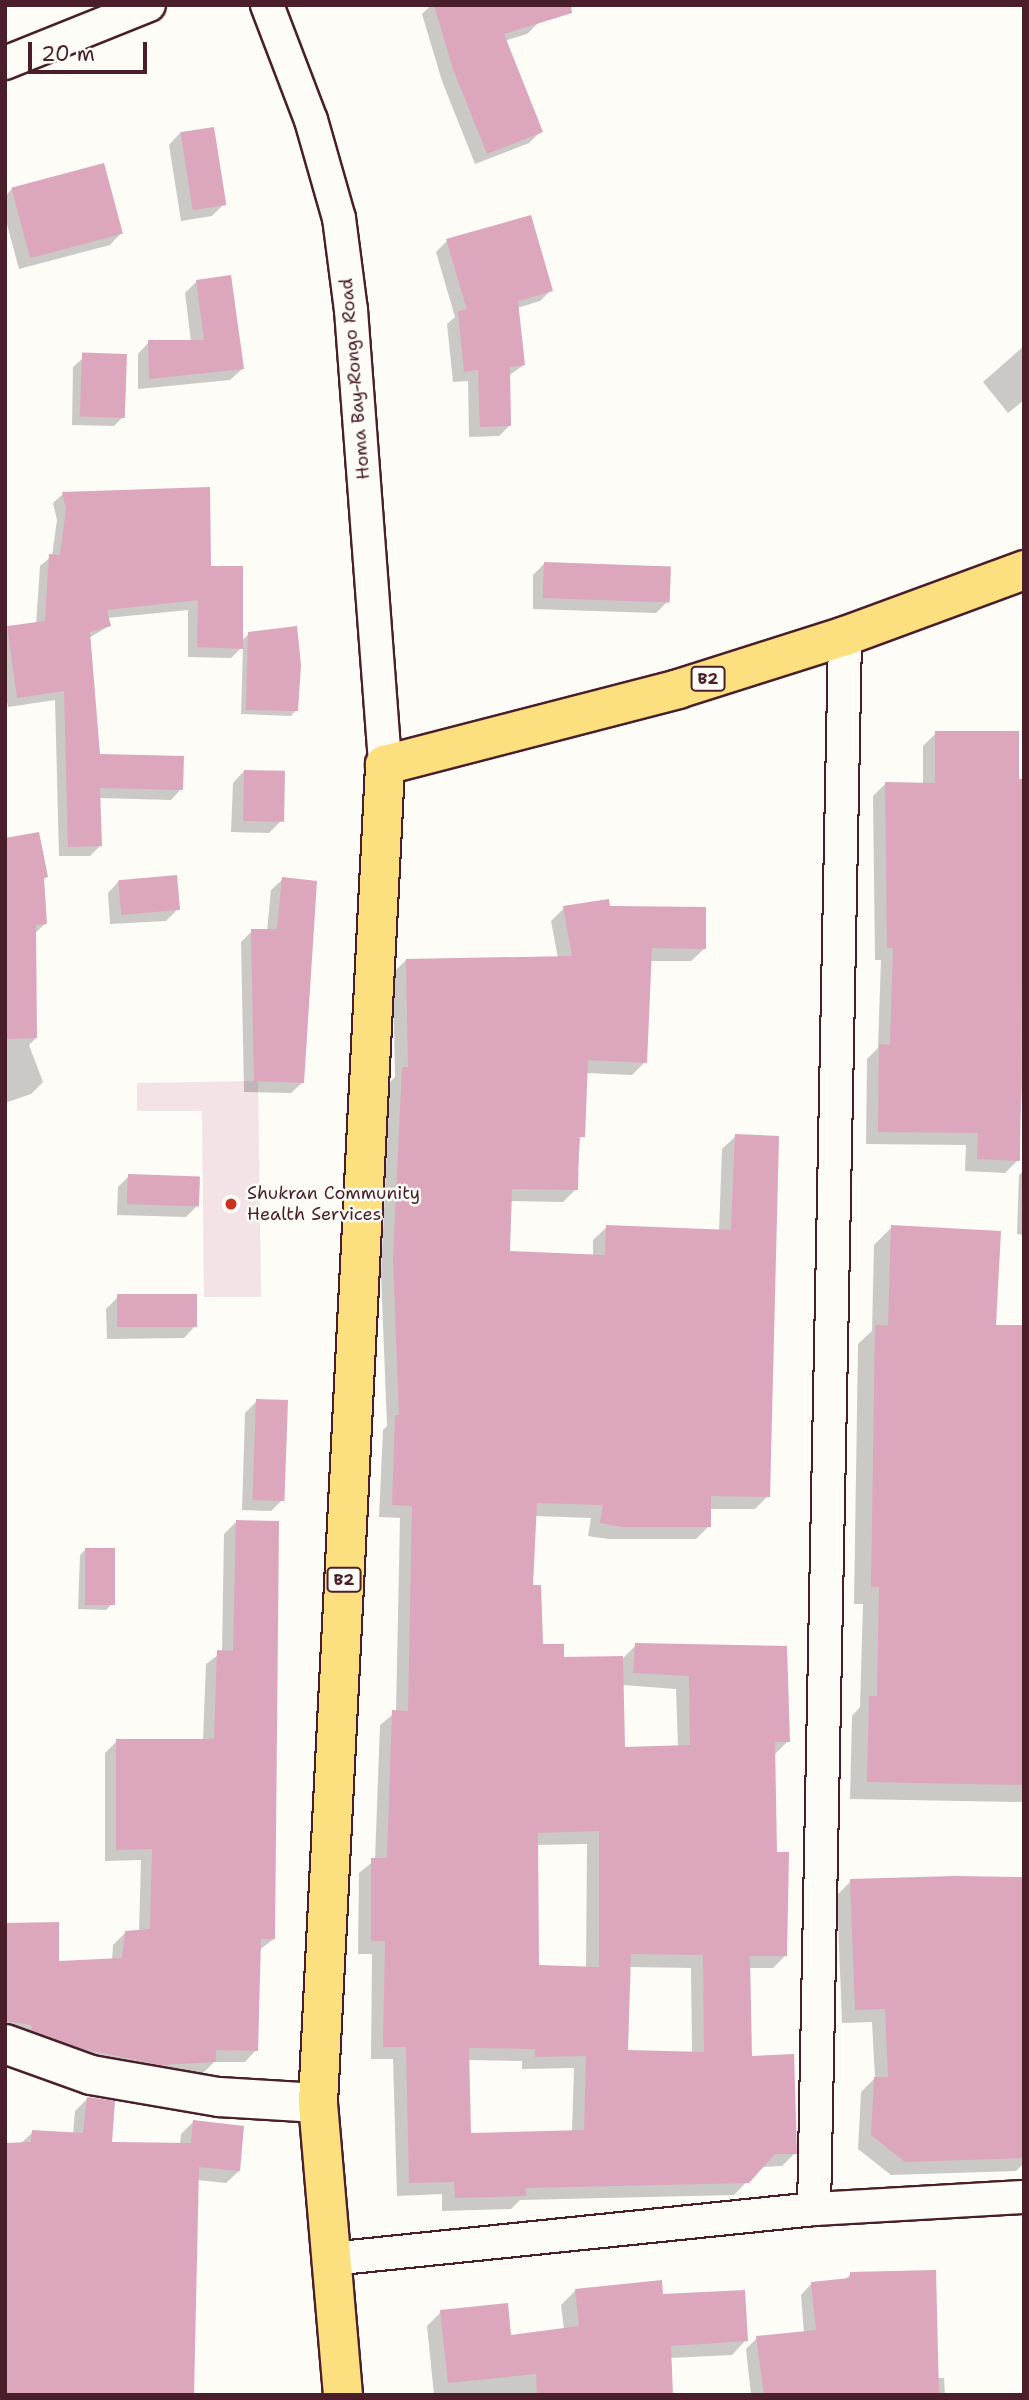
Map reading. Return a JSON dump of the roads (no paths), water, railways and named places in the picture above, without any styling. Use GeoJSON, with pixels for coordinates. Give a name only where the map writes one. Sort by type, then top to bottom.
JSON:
{"type":"FeatureCollection","features":[{"type":"Feature","properties":{"kind":"highway","name":"B2"},"geometry":{"type":"LineString","coordinates":[[343,2395],[318,2103],[385,765],[678,689],[845,636],[1024,570]]}},
{"type":"Feature","properties":{"kind":"street"},"geometry":{"type":"LineString","coordinates":[[5,63],[149,5]]}},
{"type":"Feature","properties":{"kind":"street","name":"Homa Bay-Rongo Road"},"geometry":{"type":"LineString","coordinates":[[267,5],[311,120],[339,218],[351,310],[385,765]]}},
{"type":"Feature","properties":{"kind":"street"},"geometry":{"type":"LineString","coordinates":[[814,2209],[845,636]]}},
{"type":"Feature","properties":{"kind":"street"},"geometry":{"type":"LineString","coordinates":[[5,2044],[91,2075],[219,2097],[318,2103]]}},
{"type":"Feature","properties":{"kind":"street"},"geometry":{"type":"LineString","coordinates":[[331,2259],[814,2209],[1024,2197]]}},
{"type":"Feature","properties":{"kind":"place","name":"Shukran Community Health Services"},"geometry":{"type":"Point","coordinates":[231,1204]}}]}
